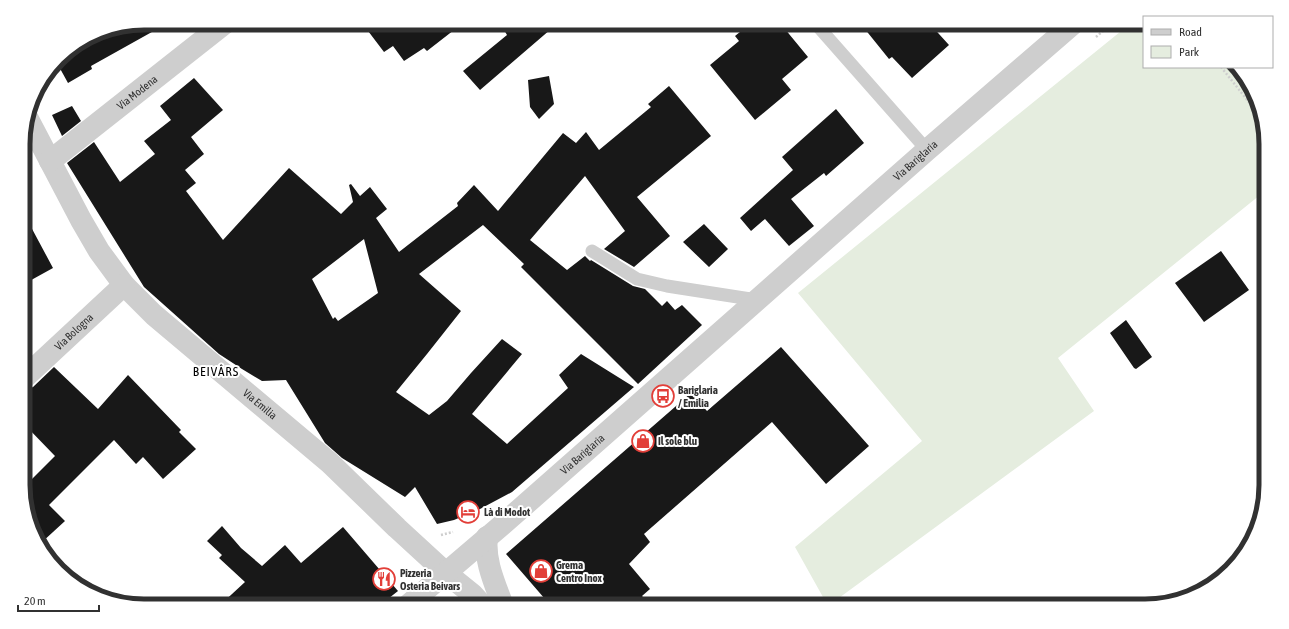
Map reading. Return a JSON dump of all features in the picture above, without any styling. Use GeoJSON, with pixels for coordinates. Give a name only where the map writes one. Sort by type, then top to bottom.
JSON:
{"type":"FeatureCollection","features":[{"type":"Feature","properties":{"kind":"street","name":"Via Modena"},"geometry":{"type":"LineString","coordinates":[[50,161],[216,30]]}},
{"type":"Feature","properties":{"kind":"street","name":"Via Bariglaria"},"geometry":{"type":"LineString","coordinates":[[415,599],[1066,30]]}},
{"type":"Feature","properties":{"kind":"street","name":"Via Emilia"},"geometry":{"type":"LineString","coordinates":[[32,125],[92,239],[124,285],[154,315],[330,463],[397,528],[477,599]]}},
{"type":"Feature","properties":{"kind":"street","name":"Via Bologna"},"geometry":{"type":"LineString","coordinates":[[30,372],[124,285]]}},
{"type":"Feature","properties":{"kind":"street"},"geometry":{"type":"LineString","coordinates":[[487,537],[487,559],[501,599]]}},
{"type":"Feature","properties":{"kind":"lane"},"geometry":{"type":"LineString","coordinates":[[821,30],[927,150]]}},
{"type":"Feature","properties":{"kind":"lane"},"geometry":{"type":"LineString","coordinates":[[592,252],[637,279],[667,286],[757,300]]}},
{"type":"Feature","properties":{"kind":"path"},"geometry":{"type":"LineString","coordinates":[[1223,68],[1252,106]]}},
{"type":"Feature","properties":{"kind":"green space"},"geometry":{"type":"Polygon","coordinates":[[[1122,30],[1143,30],[1143,68],[1230,68],[1244,87],[1250,100],[1258,129],[1259,196],[1058,358],[1094,411],[838,599],[824,599],[795,547],[922,441],[798,293],[1122,30]]]}},
{"type":"Feature","properties":{"kind":"building"},"geometry":{"type":"Polygon","coordinates":[[[155,30],[91,66],[92,69],[68,83],[60,68],[69,58],[87,45],[122,32],[155,30]]]}},
{"type":"Feature","properties":{"kind":"building"},"geometry":{"type":"Polygon","coordinates":[[[367,30],[454,30],[427,51],[424,48],[404,61],[393,46],[384,52],[367,30]]]}},
{"type":"Feature","properties":{"kind":"building"},"geometry":{"type":"Polygon","coordinates":[[[504,30],[550,30],[480,90],[463,71],[507,35],[504,30]]]}},
{"type":"Feature","properties":{"kind":"building"},"geometry":{"type":"Polygon","coordinates":[[[742,30],[786,30],[808,57],[782,79],[791,90],[755,120],[710,65],[739,41],[735,36],[742,30]]]}},
{"type":"Feature","properties":{"kind":"building"},"geometry":{"type":"Polygon","coordinates":[[[866,30],[935,30],[949,45],[912,78],[892,57],[889,59],[866,30]]]}},
{"type":"Feature","properties":{"kind":"building"},"geometry":{"type":"Polygon","coordinates":[[[549,76],[554,104],[539,119],[530,107],[528,80],[549,76]]]}},
{"type":"Feature","properties":{"kind":"building"},"geometry":{"type":"Polygon","coordinates":[[[194,78],[223,110],[191,137],[204,154],[185,170],[196,183],[186,191],[223,240],[289,168],[341,214],[353,202],[349,185],[351,184],[360,196],[370,187],[387,209],[376,218],[399,252],[458,206],[457,203],[474,185],[498,211],[563,133],[576,143],[586,132],[599,150],[651,107],[648,104],[669,86],[711,136],[637,197],[670,236],[634,267],[604,249],[625,231],[585,176],[530,240],[567,270],[585,256],[590,261],[591,260],[633,286],[645,289],[662,306],[667,301],[675,310],[682,305],[702,325],[638,384],[521,267],[524,264],[483,225],[419,274],[461,311],[396,392],[429,415],[447,401],[502,339],[522,354],[472,414],[507,444],[568,388],[559,375],[581,354],[634,387],[512,492],[480,509],[454,520],[437,524],[415,487],[405,497],[342,458],[325,443],[286,380],[262,381],[219,354],[144,287],[67,163],[94,142],[120,182],[155,154],[144,141],[171,120],[160,106],[194,78]],[[364,239],[312,279],[333,319],[335,317],[338,321],[378,293],[364,239]]]}},
{"type":"Feature","properties":{"kind":"building"},"geometry":{"type":"Polygon","coordinates":[[[72,106],[81,121],[62,136],[52,115],[72,106]]]}},
{"type":"Feature","properties":{"kind":"building"},"geometry":{"type":"Polygon","coordinates":[[[836,109],[864,143],[826,176],[824,173],[791,199],[814,226],[789,246],[765,219],[751,231],[740,218],[793,170],[782,157],[836,109]]]}},
{"type":"Feature","properties":{"kind":"building"},"geometry":{"type":"Polygon","coordinates":[[[704,224],[728,249],[709,267],[683,242],[704,224]]]}},
{"type":"Feature","properties":{"kind":"building"},"geometry":{"type":"Polygon","coordinates":[[[30,225],[53,268],[30,281],[30,225]]]}},
{"type":"Feature","properties":{"kind":"building"},"geometry":{"type":"Polygon","coordinates":[[[1221,251],[1249,290],[1204,322],[1175,283],[1221,251]]]}},
{"type":"Feature","properties":{"kind":"building"},"geometry":{"type":"Polygon","coordinates":[[[1126,320],[1152,357],[1136,369],[1110,333],[1126,320]]]}},
{"type":"Feature","properties":{"kind":"building"},"geometry":{"type":"Polygon","coordinates":[[[781,347],[869,446],[826,484],[772,422],[644,534],[650,542],[629,564],[650,589],[642,596],[645,599],[545,599],[506,554],[691,393],[707,411],[781,347]]]}},
{"type":"Feature","properties":{"kind":"building"},"geometry":{"type":"Polygon","coordinates":[[[54,367],[98,409],[128,375],[181,430],[179,432],[196,449],[163,479],[143,457],[136,464],[114,440],[49,505],[65,521],[44,540],[34,515],[31,500],[30,481],[55,456],[30,430],[30,388],[54,367]]]}},
{"type":"Feature","properties":{"kind":"building"},"geometry":{"type":"Polygon","coordinates":[[[222,526],[241,548],[262,566],[285,545],[301,563],[343,527],[398,591],[388,599],[227,599],[245,582],[219,558],[222,555],[207,541],[222,526]]]}},
{"type":"Feature","properties":{"kind":"place","name":"Bariglaria / Emilia"},"geometry":{"type":"Point","coordinates":[663,396]}},
{"type":"Feature","properties":{"kind":"place","name":"Il sole blu"},"geometry":{"type":"Point","coordinates":[643,441]}},
{"type":"Feature","properties":{"kind":"place","name":"Là di Modot"},"geometry":{"type":"Point","coordinates":[468,512]}},
{"type":"Feature","properties":{"kind":"place","name":"Grema Centro Inox"},"geometry":{"type":"Point","coordinates":[541,571]}},
{"type":"Feature","properties":{"kind":"place","name":"Pizzeria Osteria Beivars"},"geometry":{"type":"Point","coordinates":[384,579]}},
{"type":"Feature","properties":{"kind":"district","name":"BEIVÂRS"},"geometry":{"type":"Point","coordinates":[216,371]}}]}
